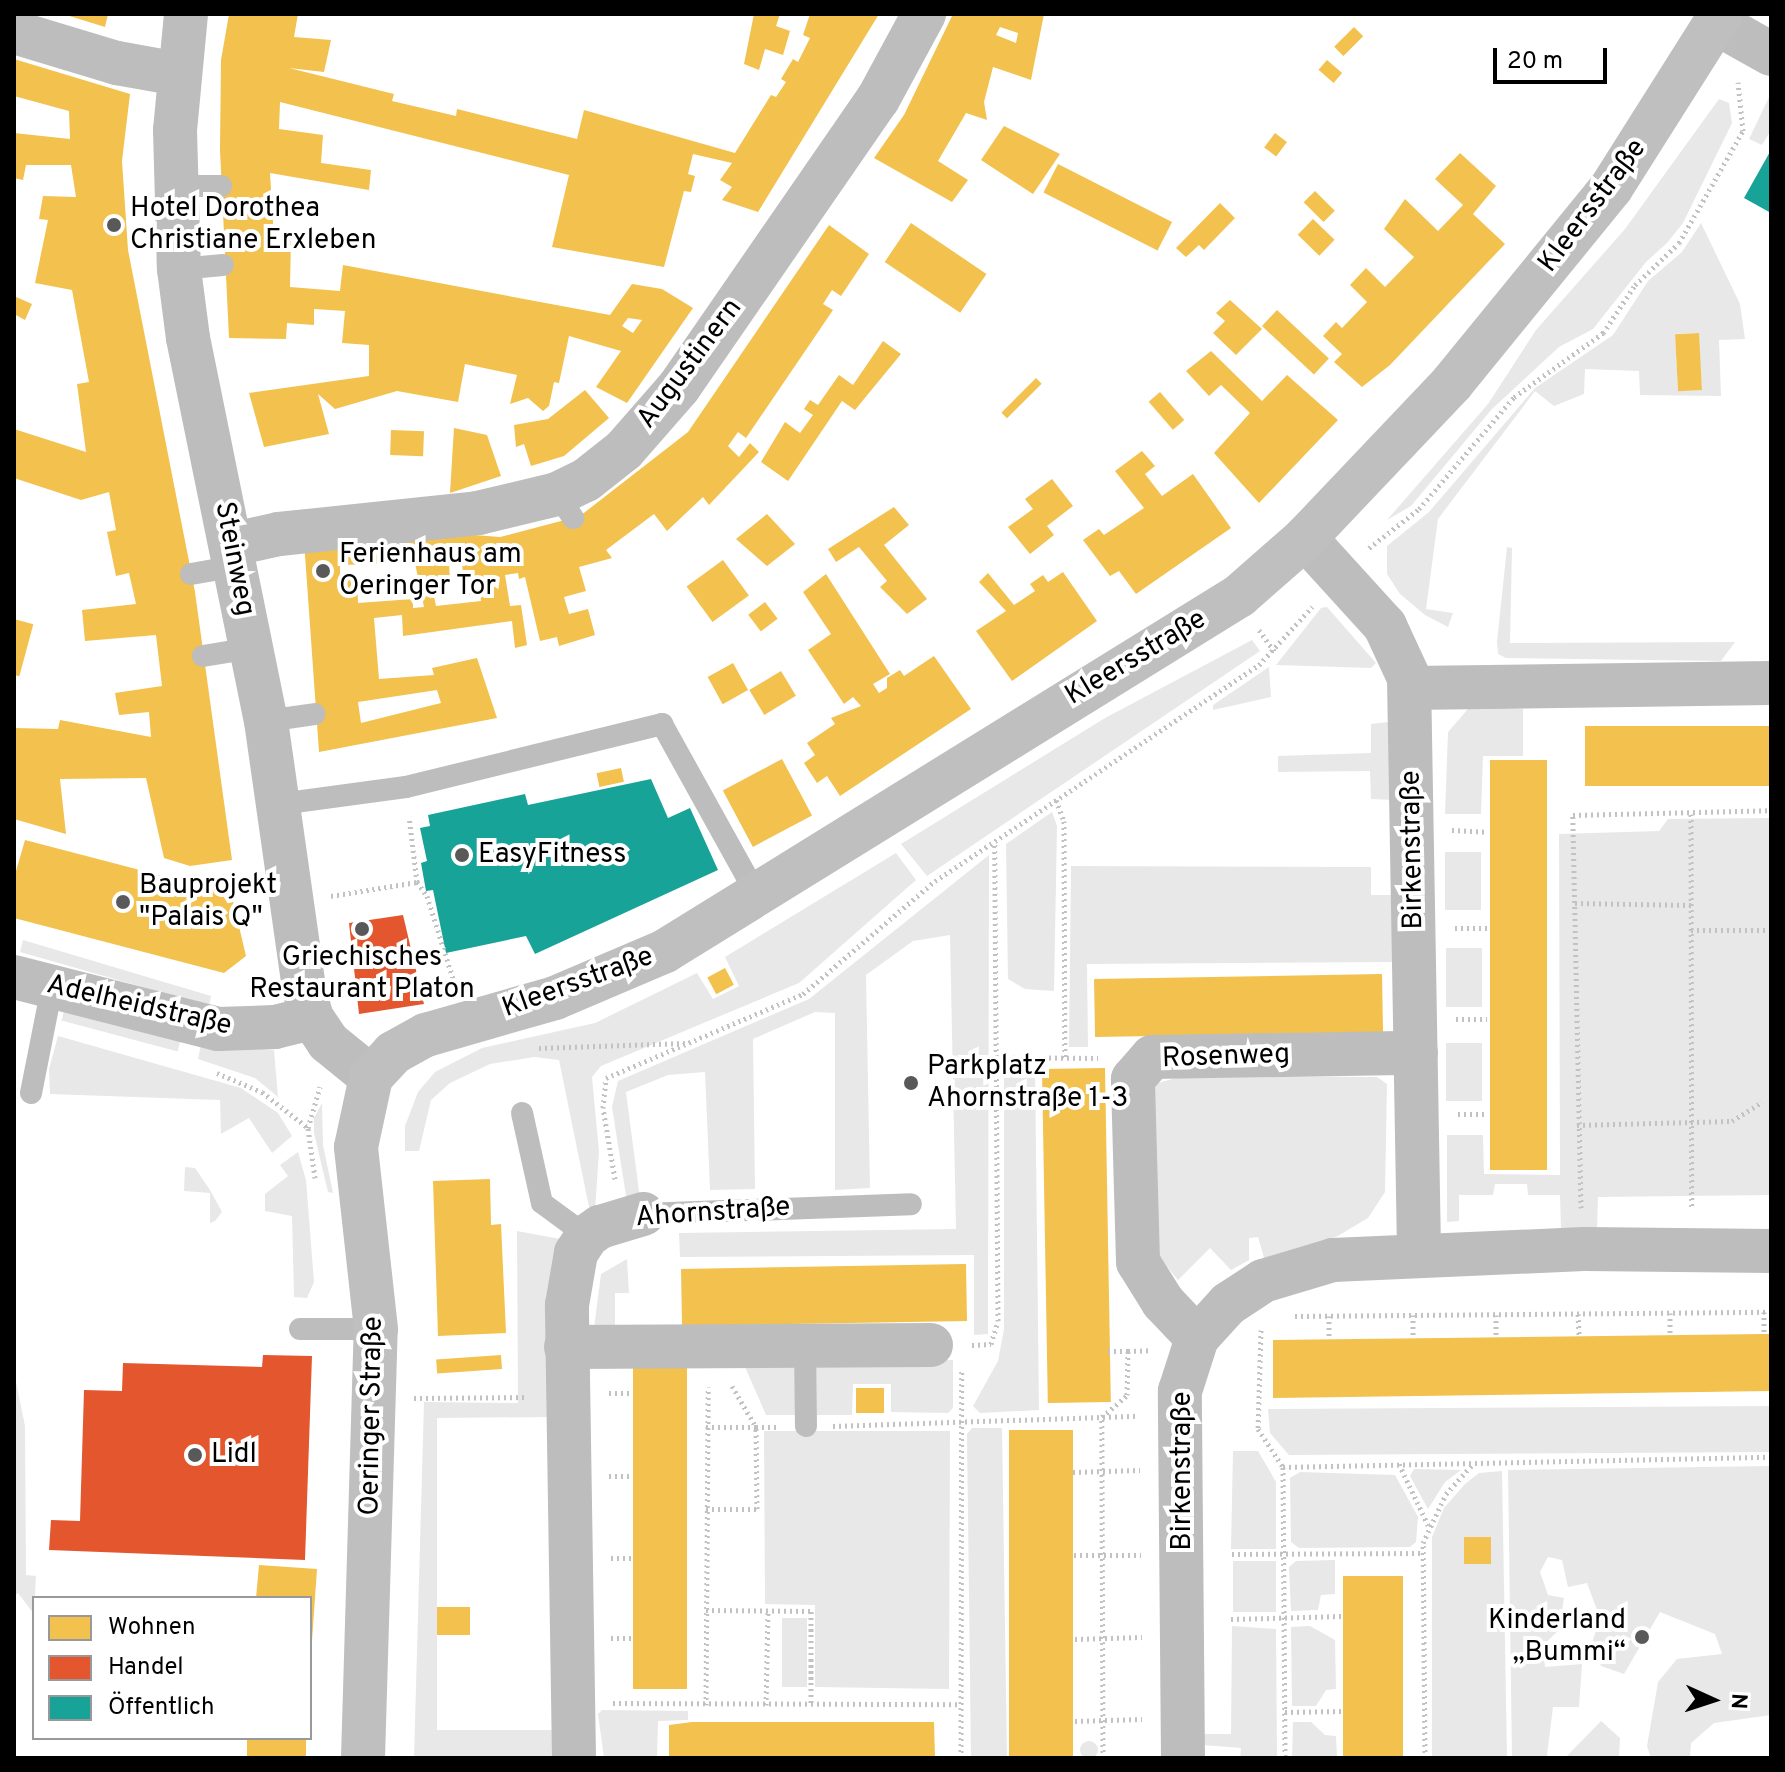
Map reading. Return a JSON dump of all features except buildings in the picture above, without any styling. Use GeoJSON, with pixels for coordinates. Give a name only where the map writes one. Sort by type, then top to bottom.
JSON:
{"type":"FeatureCollection","features":[{"type":"Feature","properties":{"kind":"main road","name":"Kleersstraße"},"geometry":{"type":"LineString","coordinates":[[371,1077],[409,1044],[469,1021],[614,976],[758,897],[1239,596],[1305,538],[1452,383],[1611,188],[1718,19]]}},
{"type":"Feature","properties":{"kind":"main road","name":"Oeringer Straße"},"geometry":{"type":"LineString","coordinates":[[363,1758],[376,1329],[356,1147],[371,1077]]}},
{"type":"Feature","properties":{"kind":"street","name":"Steinweg"},"geometry":{"type":"LineString","coordinates":[[186,14],[179,74],[175,186],[179,269],[188,338],[235,555],[266,721],[280,804],[288,902],[312,1018],[328,1042],[371,1077]]}},
{"type":"Feature","properties":{"kind":"street","name":"Augustinern"},"geometry":{"type":"LineString","coordinates":[[235,555],[279,534],[565,506],[586,480],[624,450],[679,387],[878,99],[924,14]]}},
{"type":"Feature","properties":{"kind":"street"},"geometry":{"type":"LineString","coordinates":[[1718,19],[1771,54]]}},
{"type":"Feature","properties":{"kind":"street"},"geometry":{"type":"LineString","coordinates":[[14,32],[117,63],[179,74]]}},
{"type":"Feature","properties":{"kind":"street","name":"Birkenstraße"},"geometry":{"type":"LineString","coordinates":[[1305,538],[1391,635],[1410,688],[1419,1253]]}},
{"type":"Feature","properties":{"kind":"street"},"geometry":{"type":"LineString","coordinates":[[1410,688],[1771,683]]}},
{"type":"Feature","properties":{"kind":"street","name":"Adelheidstraße"},"geometry":{"type":"LineString","coordinates":[[33,982],[218,1029],[275,1027],[312,1018]]}},
{"type":"Feature","properties":{"kind":"street","name":"Rosenweg"},"geometry":{"type":"LineString","coordinates":[[1191,1331],[1149,1283],[1135,1246],[1133,1079],[1152,1057],[1416,1053]]}},
{"type":"Feature","properties":{"kind":"street","name":"Ahornstraße"},"geometry":{"type":"LineString","coordinates":[[587,1236],[600,1227],[643,1214]]}},
{"type":"Feature","properties":{"kind":"street"},"geometry":{"type":"LineString","coordinates":[[574,1758],[588,1395],[566,1347],[576,1253],[587,1236]]}},
{"type":"Feature","properties":{"kind":"street","name":"Birkenstraße"},"geometry":{"type":"LineString","coordinates":[[1184,1738],[1180,1414],[1191,1331],[1263,1281],[1333,1260],[1419,1253],[1584,1249],[1771,1251]]}},
{"type":"Feature","properties":{"kind":"street"},"geometry":{"type":"LineString","coordinates":[[566,1347],[947,1345]]}},
{"type":"Feature","properties":{"kind":"lane"},"geometry":{"type":"LineString","coordinates":[[175,186],[221,186]]}},
{"type":"Feature","properties":{"kind":"lane"},"geometry":{"type":"LineString","coordinates":[[179,269],[223,265]]}},
{"type":"Feature","properties":{"kind":"lane"},"geometry":{"type":"LineString","coordinates":[[191,574],[235,555]]}},
{"type":"Feature","properties":{"kind":"lane"},"geometry":{"type":"LineString","coordinates":[[203,656],[252,648]]}},
{"type":"Feature","properties":{"kind":"lane"},"geometry":{"type":"LineString","coordinates":[[266,721],[315,714]]}},
{"type":"Feature","properties":{"kind":"lane"},"geometry":{"type":"LineString","coordinates":[[280,804],[406,787],[662,724],[758,897]]}},
{"type":"Feature","properties":{"kind":"lane"},"geometry":{"type":"LineString","coordinates":[[31,1093],[33,982]]}},
{"type":"Feature","properties":{"kind":"lane"},"geometry":{"type":"LineString","coordinates":[[522,1113],[542,1203],[587,1236]]}},
{"type":"Feature","properties":{"kind":"lane","name":"Ahornstraße"},"geometry":{"type":"LineString","coordinates":[[643,1214],[911,1204]]}},
{"type":"Feature","properties":{"kind":"lane"},"geometry":{"type":"LineString","coordinates":[[300,1329],[376,1329]]}},
{"type":"Feature","properties":{"kind":"lane"},"geometry":{"type":"LineString","coordinates":[[805,1346],[806,1426]]}},
{"type":"Feature","properties":{"kind":"path"},"geometry":{"type":"LineString","coordinates":[[406,787],[417,882],[427,896],[469,1021]]}},
{"type":"Feature","properties":{"kind":"path"},"geometry":{"type":"LineString","coordinates":[[1056,800],[1064,821],[1065,1058]]}},
{"type":"Feature","properties":{"kind":"path"},"geometry":{"type":"LineString","coordinates":[[1584,1249],[1577,1125],[1573,815],[1771,810]]}},
{"type":"Feature","properties":{"kind":"path"},"geometry":{"type":"LineString","coordinates":[[1691,814],[1691,1250]]}},
{"type":"Feature","properties":{"kind":"path"},"geometry":{"type":"LineString","coordinates":[[1476,831],[1486,832]]}},
{"type":"Feature","properties":{"kind":"path"},"geometry":{"type":"LineString","coordinates":[[961,1758],[960,1424],[947,1345],[991,1344],[998,1321],[995,841]]}},
{"type":"Feature","properties":{"kind":"path"},"geometry":{"type":"LineString","coordinates":[[288,902],[417,882]]}},
{"type":"Feature","properties":{"kind":"path"},"geometry":{"type":"LineString","coordinates":[[1575,903],[1692,905]]}},
{"type":"Feature","properties":{"kind":"path"},"geometry":{"type":"LineString","coordinates":[[1477,928],[1487,928]]}},
{"type":"Feature","properties":{"kind":"path"},"geometry":{"type":"LineString","coordinates":[[1691,930],[1771,930]]}},
{"type":"Feature","properties":{"kind":"path"},"geometry":{"type":"LineString","coordinates":[[1476,1019],[1487,1019]]}},
{"type":"Feature","properties":{"kind":"path"},"geometry":{"type":"LineString","coordinates":[[527,1049],[690,1042]]}},
{"type":"Feature","properties":{"kind":"path"},"geometry":{"type":"LineString","coordinates":[[995,1057],[1152,1057]]}},
{"type":"Feature","properties":{"kind":"path"},"geometry":{"type":"LineString","coordinates":[[208,1070],[262,1092],[308,1128]]}},
{"type":"Feature","properties":{"kind":"path"},"geometry":{"type":"LineString","coordinates":[[1577,1125],[1692,1125],[1732,1121],[1763,1102]]}},
{"type":"Feature","properties":{"kind":"path"},"geometry":{"type":"LineString","coordinates":[[1477,1114],[1487,1114]]}},
{"type":"Feature","properties":{"kind":"path"},"geometry":{"type":"LineString","coordinates":[[1263,1281],[1258,1429],[1283,1467],[1285,1758]]}},
{"type":"Feature","properties":{"kind":"path"},"geometry":{"type":"LineString","coordinates":[[1289,1316],[1767,1312],[1764,1334]]}},
{"type":"Feature","properties":{"kind":"path"},"geometry":{"type":"LineString","coordinates":[[1670,1313],[1670,1335]]}},
{"type":"Feature","properties":{"kind":"path"},"geometry":{"type":"LineString","coordinates":[[1578,1314],[1579,1336]]}},
{"type":"Feature","properties":{"kind":"path"},"geometry":{"type":"LineString","coordinates":[[1413,1315],[1413,1338]]}},
{"type":"Feature","properties":{"kind":"path"},"geometry":{"type":"LineString","coordinates":[[1496,1315],[1496,1337]]}},
{"type":"Feature","properties":{"kind":"path"},"geometry":{"type":"LineString","coordinates":[[1329,1316],[1329,1339]]}},
{"type":"Feature","properties":{"kind":"path"},"geometry":{"type":"LineString","coordinates":[[1108,1351],[1164,1350],[1191,1331]]}},
{"type":"Feature","properties":{"kind":"path"},"geometry":{"type":"LineString","coordinates":[[706,1705],[709,1347]]}},
{"type":"Feature","properties":{"kind":"path"},"geometry":{"type":"LineString","coordinates":[[706,1509],[757,1509],[756,1427],[709,1347]]}},
{"type":"Feature","properties":{"kind":"path"},"geometry":{"type":"LineString","coordinates":[[1103,1758],[1102,1417],[1127,1395],[1128,1351]]}},
{"type":"Feature","properties":{"kind":"path"},"geometry":{"type":"LineString","coordinates":[[414,1398],[632,1393]]}},
{"type":"Feature","properties":{"kind":"path"},"geometry":{"type":"LineString","coordinates":[[706,1427],[960,1424],[1180,1414]]}},
{"type":"Feature","properties":{"kind":"path"},"geometry":{"type":"LineString","coordinates":[[1283,1467],[1771,1457]]}},
{"type":"Feature","properties":{"kind":"path"},"geometry":{"type":"LineString","coordinates":[[1425,1758],[1422,1553],[1428,1525],[1446,1494],[1474,1463]]}},
{"type":"Feature","properties":{"kind":"path"},"geometry":{"type":"LineString","coordinates":[[1399,1464],[1428,1525]]}},
{"type":"Feature","properties":{"kind":"path"},"geometry":{"type":"LineString","coordinates":[[1073,1472],[1181,1468]]}},
{"type":"Feature","properties":{"kind":"path"},"geometry":{"type":"LineString","coordinates":[[608,1476],[632,1476]]}},
{"type":"Feature","properties":{"kind":"path"},"geometry":{"type":"LineString","coordinates":[[1232,1554],[1422,1553]]}},
{"type":"Feature","properties":{"kind":"path"},"geometry":{"type":"LineString","coordinates":[[1074,1555],[1182,1554]]}},
{"type":"Feature","properties":{"kind":"path"},"geometry":{"type":"LineString","coordinates":[[610,1558],[632,1558]]}},
{"type":"Feature","properties":{"kind":"path"},"geometry":{"type":"LineString","coordinates":[[706,1610],[811,1611],[811,1705]]}},
{"type":"Feature","properties":{"kind":"path"},"geometry":{"type":"LineString","coordinates":[[766,1705],[768,1611]]}},
{"type":"Feature","properties":{"kind":"path"},"geometry":{"type":"LineString","coordinates":[[1231,1619],[1342,1616]]}},
{"type":"Feature","properties":{"kind":"path"},"geometry":{"type":"LineString","coordinates":[[1075,1639],[1183,1636]]}},
{"type":"Feature","properties":{"kind":"path"},"geometry":{"type":"LineString","coordinates":[[609,1638],[633,1638]]}},
{"type":"Feature","properties":{"kind":"path"},"geometry":{"type":"LineString","coordinates":[[576,1702],[961,1704]]}},
{"type":"Feature","properties":{"kind":"path"},"geometry":{"type":"LineString","coordinates":[[1285,1712],[1343,1711]]}},
{"type":"Feature","properties":{"kind":"path"},"geometry":{"type":"LineString","coordinates":[[1075,1721],[1103,1720],[1184,1738]]}},
{"type":"Feature","properties":{"kind":"shaded area"},"geometry":{"type":"Polygon","coordinates":[[[1771,93],[1771,130],[1762,145],[1749,139],[1771,93]]]}},
{"type":"Feature","properties":{"kind":"shaded area"},"geometry":{"type":"Polygon","coordinates":[[[1719,99],[1729,103],[1732,123],[1683,223],[1646,262],[1593,329],[1559,347],[1492,409],[1411,506],[1387,520],[1488,404],[1536,330],[1625,229],[1719,99]]]}},
{"type":"Feature","properties":{"kind":"shaded area"},"geometry":{"type":"Polygon","coordinates":[[[1701,223],[1740,304],[1745,339],[1719,340],[1721,396],[1640,395],[1639,371],[1585,369],[1584,394],[1554,406],[1535,391],[1438,519],[1426,609],[1453,613],[1448,627],[1425,615],[1400,594],[1387,574],[1387,546],[1429,512],[1535,388],[1613,335],[1648,281],[1682,252],[1701,223]],[[1698,333],[1675,334],[1678,391],[1702,390],[1698,333]]]}},
{"type":"Feature","properties":{"kind":"shaded area"},"geometry":{"type":"Polygon","coordinates":[[[1507,547],[1512,548],[1510,643],[1735,642],[1721,661],[1506,658],[1498,654],[1497,642],[1507,547]]]}},
{"type":"Feature","properties":{"kind":"shaded area"},"geometry":{"type":"Polygon","coordinates":[[[1327,607],[1376,663],[1371,668],[1276,665],[1321,608],[1327,607]]]}},
{"type":"Feature","properties":{"kind":"shaded area"},"geometry":{"type":"Polygon","coordinates":[[[1252,640],[1260,651],[927,876],[901,844],[1105,718],[1252,640]]]}},
{"type":"Feature","properties":{"kind":"shaded area"},"geometry":{"type":"Polygon","coordinates":[[[1269,667],[1271,697],[1213,710],[1213,705],[1269,667]]]}},
{"type":"Feature","properties":{"kind":"shaded area"},"geometry":{"type":"Polygon","coordinates":[[[1468,709],[1523,709],[1523,756],[1483,756],[1481,814],[1445,814],[1448,732],[1468,709]]]}},
{"type":"Feature","properties":{"kind":"shaded area"},"geometry":{"type":"Polygon","coordinates":[[[1389,722],[1396,800],[1371,799],[1370,771],[1278,772],[1278,756],[1371,753],[1371,724],[1389,722]]]}},
{"type":"Feature","properties":{"kind":"shaded area"},"geometry":{"type":"Polygon","coordinates":[[[1052,812],[1057,826],[1054,991],[1025,989],[1008,979],[1006,844],[1052,812]]]}},
{"type":"Feature","properties":{"kind":"shaded area"},"geometry":{"type":"Polygon","coordinates":[[[1771,818],[1771,1195],[1598,1197],[1597,1229],[1561,1230],[1560,1195],[1528,1195],[1527,1184],[1495,1184],[1493,1195],[1459,1195],[1459,1221],[1447,1222],[1447,1135],[1483,1135],[1484,1174],[1560,1175],[1559,834],[1659,831],[1668,819],[1771,818]]]}},
{"type":"Feature","properties":{"kind":"shaded area"},"geometry":{"type":"Polygon","coordinates":[[[1445,852],[1481,852],[1481,910],[1445,910],[1445,852]]]}},
{"type":"Feature","properties":{"kind":"shaded area"},"geometry":{"type":"Polygon","coordinates":[[[896,853],[916,880],[799,983],[601,1066],[592,1077],[599,1152],[595,1210],[590,1212],[559,1060],[534,1057],[490,1064],[450,1083],[431,1100],[419,1151],[405,1151],[405,1126],[418,1092],[435,1072],[482,1048],[595,1023],[697,973],[713,999],[739,986],[725,957],[896,853]]]}},
{"type":"Feature","properties":{"kind":"shaded area"},"geometry":{"type":"Polygon","coordinates":[[[989,855],[988,1334],[974,1335],[974,1255],[680,1257],[679,1233],[956,1229],[950,935],[913,941],[866,975],[870,1188],[835,1190],[835,1013],[815,1012],[753,1039],[755,1189],[710,1190],[705,1072],[668,1075],[626,1092],[640,1199],[627,1202],[612,1107],[618,1081],[809,999],[989,855]]]}},
{"type":"Feature","properties":{"kind":"shaded area"},"geometry":{"type":"Polygon","coordinates":[[[1071,866],[1371,867],[1371,895],[1398,895],[1398,962],[1087,964],[1088,1047],[1069,1047],[1071,866]]]}},
{"type":"Feature","properties":{"kind":"shaded area"},"geometry":{"type":"Polygon","coordinates":[[[23,940],[211,996],[209,1006],[20,952],[23,940]]]}},
{"type":"Feature","properties":{"kind":"shaded area"},"geometry":{"type":"Polygon","coordinates":[[[1446,948],[1482,948],[1482,1007],[1446,1007],[1446,948]]]}},
{"type":"Feature","properties":{"kind":"shaded area"},"geometry":{"type":"Polygon","coordinates":[[[65,1008],[181,1039],[178,1052],[62,1021],[65,1008]]]}},
{"type":"Feature","properties":{"kind":"shaded area"},"geometry":{"type":"Polygon","coordinates":[[[58,1036],[241,1088],[278,1113],[292,1136],[272,1153],[249,1118],[221,1134],[220,1100],[50,1094],[49,1069],[58,1036]]]}},
{"type":"Feature","properties":{"kind":"shaded area"},"geometry":{"type":"Polygon","coordinates":[[[1446,1043],[1482,1043],[1482,1101],[1446,1101],[1446,1043]]]}},
{"type":"Feature","properties":{"kind":"shaded area"},"geometry":{"type":"Polygon","coordinates":[[[201,1044],[274,1050],[278,1097],[255,1078],[198,1059],[201,1044]]]}},
{"type":"Feature","properties":{"kind":"shaded area"},"geometry":{"type":"Polygon","coordinates":[[[1009,1064],[1035,1064],[1039,1410],[980,1413],[973,1406],[998,1361],[1004,1329],[1004,1070],[1009,1064]]]}},
{"type":"Feature","properties":{"kind":"shaded area"},"geometry":{"type":"Polygon","coordinates":[[[1183,1076],[1377,1077],[1387,1084],[1385,1192],[1368,1218],[1336,1237],[1264,1258],[1258,1237],[1249,1238],[1249,1260],[1231,1270],[1210,1248],[1178,1280],[1155,1252],[1147,1100],[1158,1083],[1183,1076]]]}},
{"type":"Feature","properties":{"kind":"shaded area"},"geometry":{"type":"Polygon","coordinates":[[[322,1103],[323,1145],[333,1193],[328,1192],[314,1133],[314,1118],[322,1103]]]}},
{"type":"Feature","properties":{"kind":"shaded area"},"geometry":{"type":"Polygon","coordinates":[[[298,1152],[306,1180],[314,1282],[307,1298],[294,1297],[292,1216],[265,1211],[265,1194],[288,1176],[280,1165],[298,1152]]]}},
{"type":"Feature","properties":{"kind":"shaded area"},"geometry":{"type":"Polygon","coordinates":[[[185,1167],[195,1168],[210,1190],[222,1212],[215,1221],[210,1223],[210,1193],[184,1191],[185,1167]]]}},
{"type":"Feature","properties":{"kind":"shaded area"},"geometry":{"type":"Polygon","coordinates":[[[517,1231],[560,1239],[553,1417],[437,1418],[437,1730],[553,1730],[552,1758],[414,1758],[424,1402],[518,1403],[517,1231]]]}},
{"type":"Feature","properties":{"kind":"shaded area"},"geometry":{"type":"Polygon","coordinates":[[[627,1259],[629,1293],[615,1293],[615,1330],[594,1328],[601,1274],[627,1259]]]}},
{"type":"Feature","properties":{"kind":"shaded area"},"geometry":{"type":"Polygon","coordinates":[[[742,1360],[953,1360],[953,1408],[948,1413],[891,1412],[891,1384],[853,1384],[852,1415],[766,1415],[742,1360]]]}},
{"type":"Feature","properties":{"kind":"shaded area"},"geometry":{"type":"Polygon","coordinates":[[[14,1372],[25,1426],[26,1575],[36,1576],[32,1611],[18,1593],[14,1596],[14,1372]]]}},
{"type":"Feature","properties":{"kind":"shaded area"},"geometry":{"type":"Polygon","coordinates":[[[1771,1406],[1771,1452],[1289,1455],[1270,1433],[1268,1409],[1771,1406]]]}},
{"type":"Feature","properties":{"kind":"shaded area"},"geometry":{"type":"Polygon","coordinates":[[[972,1428],[1002,1428],[1007,1758],[971,1758],[967,1434],[972,1428]]]}},
{"type":"Feature","properties":{"kind":"shaded area"},"geometry":{"type":"Polygon","coordinates":[[[764,1431],[950,1431],[949,1689],[815,1687],[815,1605],[765,1604],[764,1431]]]}},
{"type":"Feature","properties":{"kind":"shaded area"},"geometry":{"type":"Polygon","coordinates":[[[1233,1451],[1258,1451],[1276,1482],[1276,1549],[1231,1549],[1233,1451]]]}},
{"type":"Feature","properties":{"kind":"shaded area","name":"Kinderland „Bummi“"},"geometry":{"type":"Polygon","coordinates":[[[1771,1466],[1771,1715],[1714,1723],[1691,1743],[1690,1758],[1651,1758],[1647,1746],[1658,1682],[1677,1659],[1722,1654],[1715,1634],[1660,1612],[1624,1674],[1601,1666],[1592,1643],[1600,1618],[1587,1583],[1568,1587],[1562,1560],[1548,1557],[1540,1572],[1548,1595],[1564,1598],[1559,1630],[1543,1645],[1545,1667],[1582,1664],[1579,1707],[1553,1707],[1547,1755],[1552,1758],[1512,1758],[1508,1470],[1771,1466]]]}},
{"type":"Feature","properties":{"kind":"shaded area"},"geometry":{"type":"Polygon","coordinates":[[[1414,1469],[1461,1470],[1445,1482],[1428,1509],[1410,1476],[1414,1469]]]}},
{"type":"Feature","properties":{"kind":"shaded area"},"geometry":{"type":"Polygon","coordinates":[[[1502,1471],[1507,1758],[1432,1758],[1432,1537],[1444,1508],[1465,1484],[1479,1473],[1502,1471]]]}},
{"type":"Feature","properties":{"kind":"shaded area"},"geometry":{"type":"Polygon","coordinates":[[[1300,1472],[1395,1475],[1418,1517],[1416,1542],[1410,1547],[1299,1548],[1291,1542],[1290,1478],[1300,1472]]]}},
{"type":"Feature","properties":{"kind":"shaded area"},"geometry":{"type":"Polygon","coordinates":[[[1335,1560],[1335,1594],[1321,1595],[1318,1610],[1291,1611],[1289,1567],[1296,1561],[1335,1560]]]}},
{"type":"Feature","properties":{"kind":"shaded area"},"geometry":{"type":"Polygon","coordinates":[[[1233,1561],[1276,1561],[1276,1612],[1233,1612],[1233,1561]]]}},
{"type":"Feature","properties":{"kind":"shaded area"},"geometry":{"type":"Polygon","coordinates":[[[782,1618],[807,1618],[807,1687],[782,1687],[782,1618]]]}},
{"type":"Feature","properties":{"kind":"shaded area"},"geometry":{"type":"Polygon","coordinates":[[[1232,1626],[1276,1629],[1277,1758],[1240,1758],[1241,1748],[1203,1745],[1203,1734],[1231,1734],[1232,1626]]]}},
{"type":"Feature","properties":{"kind":"shaded area"},"geometry":{"type":"Polygon","coordinates":[[[1310,1626],[1335,1640],[1336,1689],[1326,1690],[1316,1706],[1292,1706],[1291,1627],[1310,1626]]]}},
{"type":"Feature","properties":{"kind":"shaded area"},"geometry":{"type":"Polygon","coordinates":[[[602,1710],[688,1711],[688,1720],[658,1721],[657,1758],[604,1758],[598,1714],[602,1710]]]}},
{"type":"Feature","properties":{"kind":"shaded area"},"geometry":{"type":"Polygon","coordinates":[[[1601,1721],[1620,1738],[1619,1758],[1565,1758],[1601,1721]]]}},
{"type":"Feature","properties":{"kind":"shaded area"},"geometry":{"type":"Polygon","coordinates":[[[1293,1722],[1311,1722],[1325,1735],[1336,1736],[1337,1758],[1292,1758],[1293,1722]]]}},
{"type":"Feature","properties":{"kind":"shaded area"},"geometry":{"type":"Polygon","coordinates":[[[1085,1741],[1093,1741],[1098,1750],[1096,1757],[1085,1759],[1080,1754],[1080,1746],[1085,1741]]]}},
{"type":"Feature","properties":{"kind":"place","name":"Hotel Dorothea Christiane Erxleben"},"geometry":{"type":"Point","coordinates":[114,225]}},
{"type":"Feature","properties":{"kind":"place","name":"Ferienhaus am Oeringer Tor"},"geometry":{"type":"Point","coordinates":[323,571]}},
{"type":"Feature","properties":{"kind":"place","name":"EasyFitness"},"geometry":{"type":"Point","coordinates":[462,855]}},
{"type":"Feature","properties":{"kind":"place","name":"Bauprojekt \"Palais Q\""},"geometry":{"type":"Point","coordinates":[123,902]}},
{"type":"Feature","properties":{"kind":"place","name":"Griechisches Restaurant Platon"},"geometry":{"type":"Point","coordinates":[362,929]}},
{"type":"Feature","properties":{"kind":"place","name":"Parkplatz Ahornstraße 1-3"},"geometry":{"type":"Point","coordinates":[911,1083]}},
{"type":"Feature","properties":{"kind":"place","name":"Lidl"},"geometry":{"type":"Point","coordinates":[195,1455]}},
{"type":"Feature","properties":{"kind":"place","name":"Kinderland „Bummi“"},"geometry":{"type":"Point","coordinates":[1642,1637]}}]}
